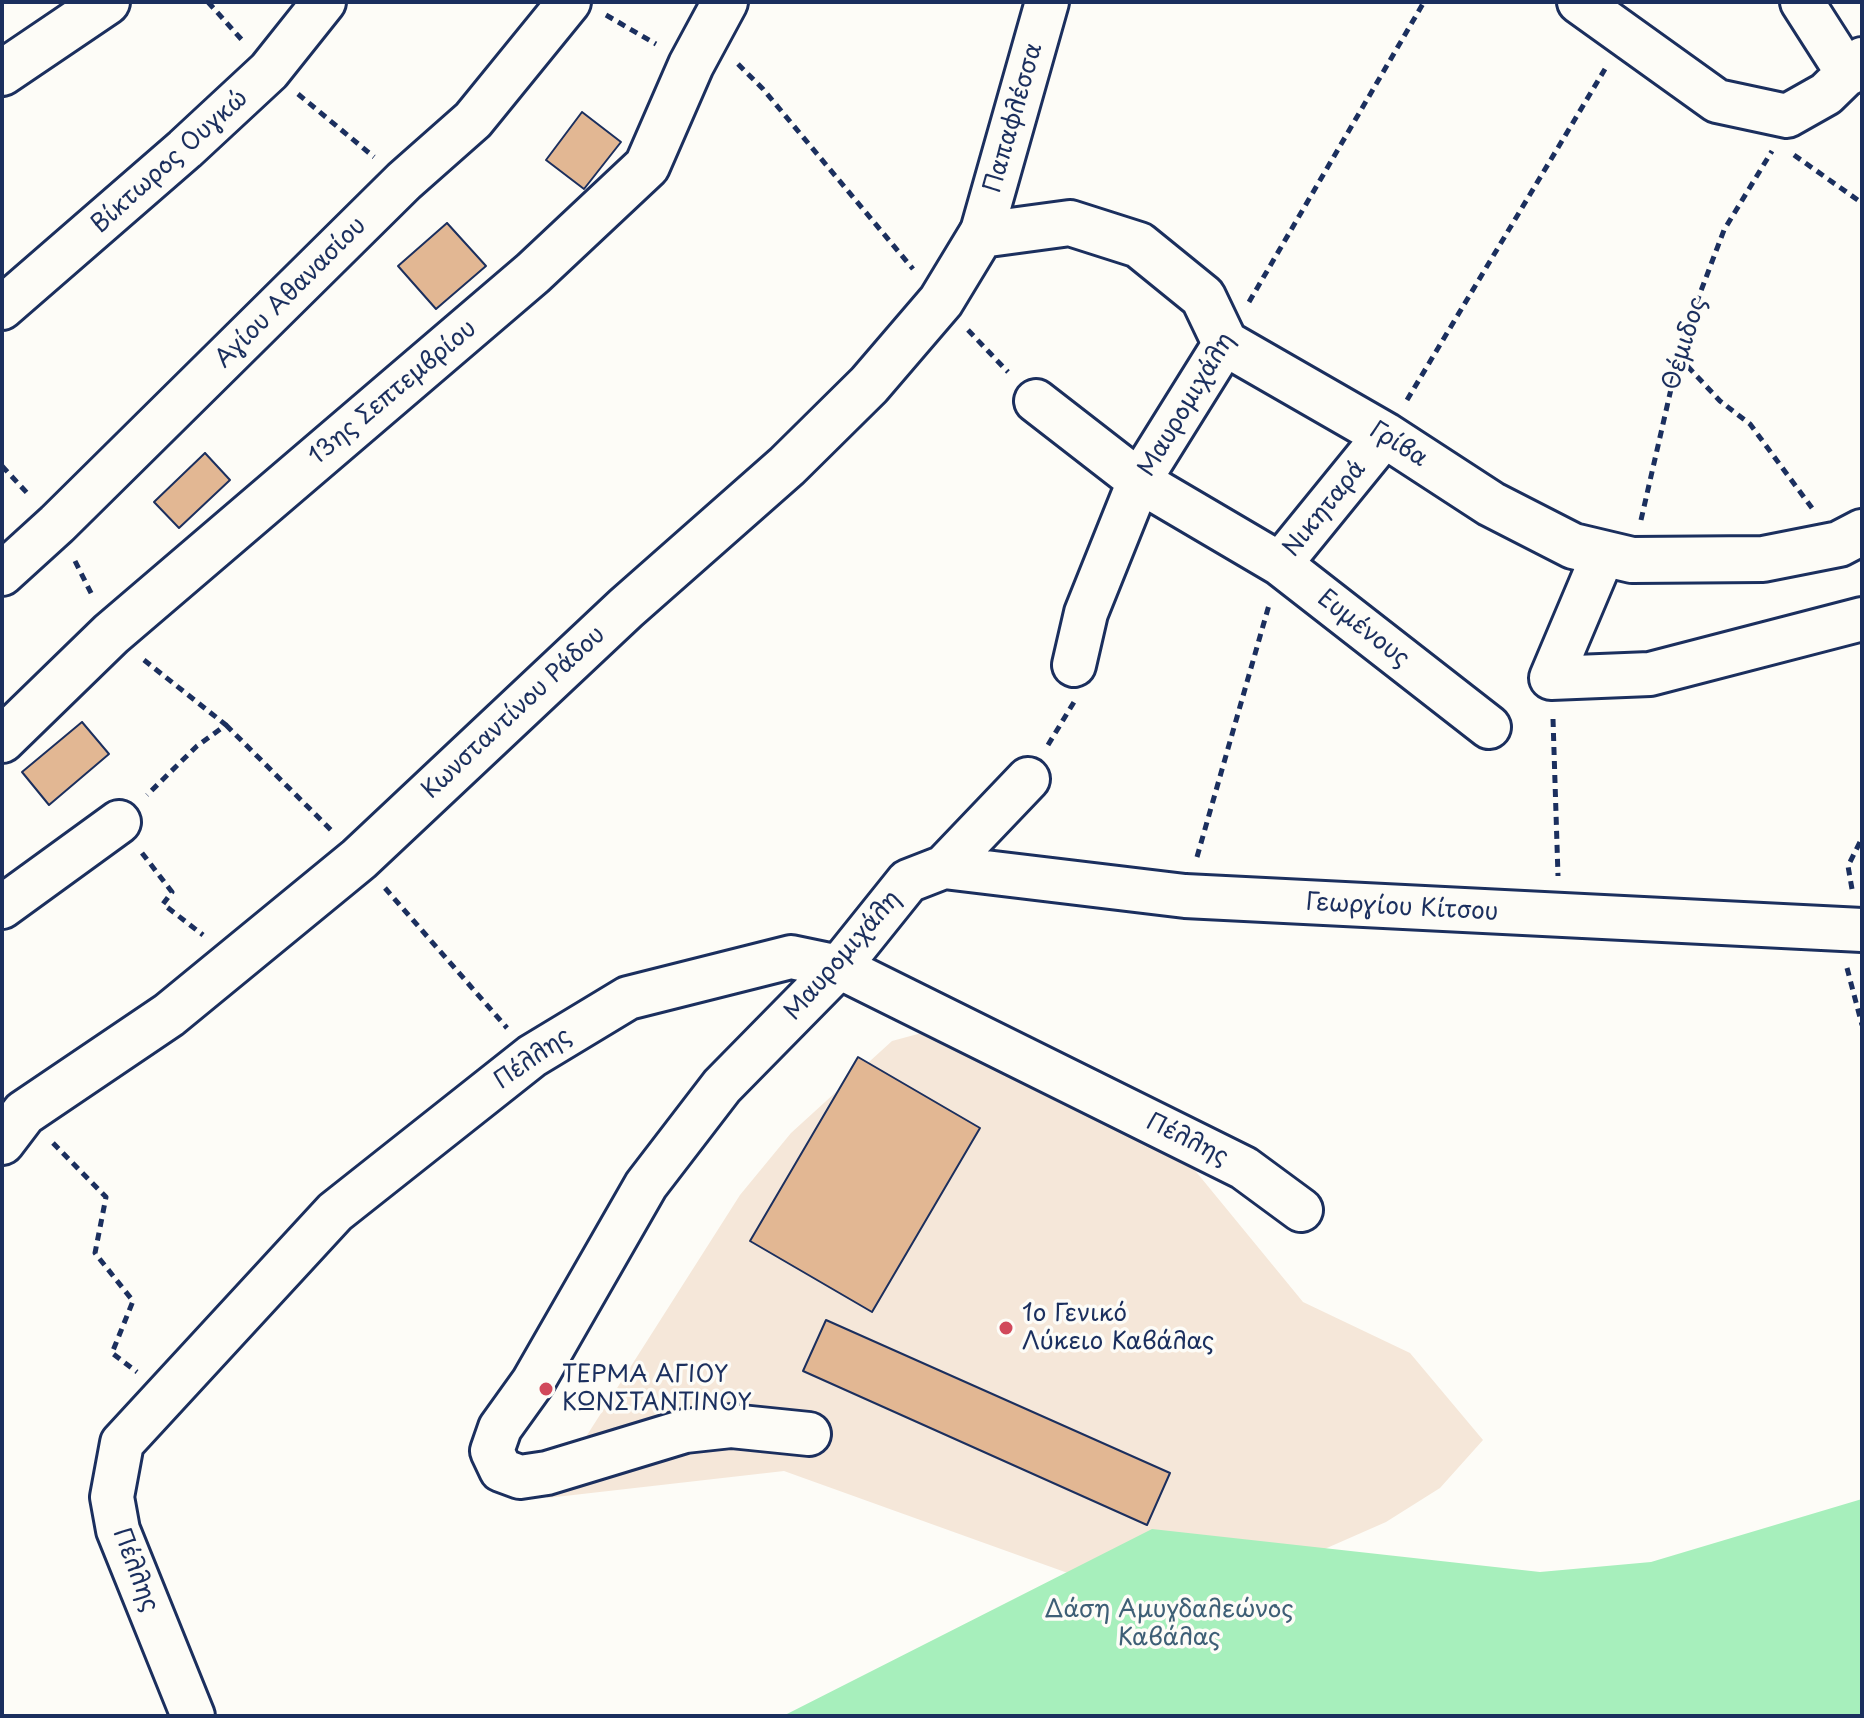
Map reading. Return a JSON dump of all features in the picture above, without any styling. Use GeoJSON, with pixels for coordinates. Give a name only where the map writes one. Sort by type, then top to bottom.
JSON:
{"type":"FeatureCollection","features":[{"type":"Feature","properties":{"kind":"street"},"geometry":{"type":"LineString","coordinates":[[2,73],[107,2]]}},
{"type":"Feature","properties":{"kind":"street","name":"Βίκτωρος Ουγκώ"},"geometry":{"type":"LineString","coordinates":[[2,308],[163,169],[269,71],[324,2]]}},
{"type":"Feature","properties":{"kind":"street","name":"13ης Σεπτεμβρίου"},"geometry":{"type":"LineString","coordinates":[[2,740],[111,634],[533,273],[647,166],[698,53],[725,2]]}},
{"type":"Feature","properties":{"kind":"street","name":"Παπαφλέσσα"},"geometry":{"type":"LineString","coordinates":[[981,235],[1047,2]]}},
{"type":"Feature","properties":{"kind":"street"},"geometry":{"type":"LineString","coordinates":[[1579,2],[1717,101],[1787,116],[1826,94],[1855,66],[1802,2]]}},
{"type":"Feature","properties":{"kind":"street","name":"Αγίου Αθανασίου"},"geometry":{"type":"LineString","coordinates":[[2,574],[57,524],[404,181],[473,120],[584,6]]}},
{"type":"Feature","properties":{"kind":"street"},"geometry":{"type":"LineString","coordinates":[[981,235],[1070,223],[1139,245],[1203,297],[1225,343]]}},
{"type":"Feature","properties":{"kind":"street","name":"Κωνσταντίνου Ράδου"},"geometry":{"type":"LineString","coordinates":[[13,1128],[169,1015],[359,859],[626,608],[787,466],[869,385],[941,301],[981,235]]}},
{"type":"Feature","properties":{"kind":"street","name":"Γρίβα"},"geometry":{"type":"LineString","coordinates":[[1225,343],[1385,435],[1491,504],[1573,546],[1618,557],[1763,559],[1850,538]]}},
{"type":"Feature","properties":{"kind":"street","name":"Μαυρομιχάλη"},"geometry":{"type":"LineString","coordinates":[[1074,665],[1086,613],[1139,481],[1225,343]]}},
{"type":"Feature","properties":{"kind":"street","name":"Ευμένους"},"geometry":{"type":"LineString","coordinates":[[1036,401],[1139,481],[1280,564],[1489,727]]}},
{"type":"Feature","properties":{"kind":"street","name":"Νικηταρά"},"geometry":{"type":"LineString","coordinates":[[1280,564],[1385,435]]}},
{"type":"Feature","properties":{"kind":"street"},"geometry":{"type":"LineString","coordinates":[[1551,678],[1618,557]]}},
{"type":"Feature","properties":{"kind":"street"},"geometry":{"type":"LineString","coordinates":[[1551,678],[1650,674],[1862,619]]}},
{"type":"Feature","properties":{"kind":"street","name":"Μαυρομιχάλη"},"geometry":{"type":"LineString","coordinates":[[809,1434],[731,1426],[685,1431],[547,1473],[520,1477],[501,1470],[492,1451],[500,1428],[533,1382],[646,1185],[722,1086],[839,967],[908,881],[944,867],[1028,779]]}},
{"type":"Feature","properties":{"kind":"street"},"geometry":{"type":"LineString","coordinates":[[2,907],[119,822]]}},
{"type":"Feature","properties":{"kind":"street","name":"Γεωργίου Κίτσου"},"geometry":{"type":"LineString","coordinates":[[944,867],[1185,896],[1560,917],[1853,929]]}},
{"type":"Feature","properties":{"kind":"street","name":"Πέλλης"},"geometry":{"type":"LineString","coordinates":[[193,1716],[118,1530],[112,1497],[122,1443],[335,1212],[532,1056],[628,998],[791,957],[839,967],[1244,1168],[1301,1210]]}},
{"type":"Feature","properties":{"kind":"path","name":"Μαυρομιχάλη"},"geometry":{"type":"LineString","coordinates":[[1225,343],[1424,2]]}},
{"type":"Feature","properties":{"kind":"path"},"geometry":{"type":"LineString","coordinates":[[584,6],[698,53],[740,65],[763,89],[851,199],[941,301],[1036,401]]}},
{"type":"Feature","properties":{"kind":"path"},"geometry":{"type":"LineString","coordinates":[[1385,435],[1466,307],[1625,37]]}},
{"type":"Feature","properties":{"kind":"path","name":"Θέμιδος"},"geometry":{"type":"LineString","coordinates":[[1618,557],[1678,356],[1724,230],[1777,143]]}},
{"type":"Feature","properties":{"kind":"path"},"geometry":{"type":"LineString","coordinates":[[1678,356],[1720,401],[1750,424],[1850,538]]}},
{"type":"Feature","properties":{"kind":"path","name":"Νικηταρά"},"geometry":{"type":"LineString","coordinates":[[1185,896],[1280,564]]}},
{"type":"Feature","properties":{"kind":"path"},"geometry":{"type":"LineString","coordinates":[[111,634],[226,725],[197,746],[119,822],[172,892],[163,904],[236,961]]}},
{"type":"Feature","properties":{"kind":"path"},"geometry":{"type":"LineString","coordinates":[[1028,779],[1074,704],[1074,665]]}},
{"type":"Feature","properties":{"kind":"path"},"geometry":{"type":"LineString","coordinates":[[1551,678],[1560,917]]}},
{"type":"Feature","properties":{"kind":"path"},"geometry":{"type":"LineString","coordinates":[[1862,838],[1848,866],[1862,1025]]}},
{"type":"Feature","properties":{"kind":"path"},"geometry":{"type":"LineString","coordinates":[[13,1128],[106,1197],[95,1253],[133,1301],[112,1353],[165,1393]]}},
{"type":"Feature","properties":{"kind":"shaded area","name":"1ο Γενικό Λύκειο Καβάλας"},"geometry":{"type":"Polygon","coordinates":[[[929,1031],[1193,1168],[1303,1302],[1410,1353],[1483,1440],[1440,1488],[1386,1522],[1179,1613],[784,1471],[547,1498],[740,1195],[791,1133],[892,1041],[929,1031]]]}},
{"type":"Feature","properties":{"kind":"green space","name":"Δάση Αμυγδαλεώνος Καβάλας"},"geometry":{"type":"Polygon","coordinates":[[[1862,1499],[1862,1716],[783,1716],[1152,1529],[1540,1572],[1651,1562],[1862,1499]]]}},
{"type":"Feature","properties":{"kind":"building"},"geometry":{"type":"Polygon","coordinates":[[[582,112],[621,142],[584,189],[546,160],[582,112]]]}},
{"type":"Feature","properties":{"kind":"building"},"geometry":{"type":"Polygon","coordinates":[[[447,223],[486,266],[436,309],[398,266],[447,223]]]}},
{"type":"Feature","properties":{"kind":"building"},"geometry":{"type":"Polygon","coordinates":[[[205,453],[230,480],[179,528],[154,502],[205,453]]]}},
{"type":"Feature","properties":{"kind":"building"},"geometry":{"type":"Polygon","coordinates":[[[82,722],[109,754],[49,805],[22,772],[82,722]]]}},
{"type":"Feature","properties":{"kind":"building"},"geometry":{"type":"Polygon","coordinates":[[[858,1057],[980,1128],[872,1312],[750,1241],[858,1057]]]}},
{"type":"Feature","properties":{"kind":"building"},"geometry":{"type":"Polygon","coordinates":[[[826,1320],[1170,1473],[1147,1525],[803,1371],[826,1320]]]}},
{"type":"Feature","properties":{"kind":"place","name":"1ο Γενικό Λύκειο Καβάλας"},"geometry":{"type":"Point","coordinates":[1006,1328]}},
{"type":"Feature","properties":{"kind":"place","name":"ΤΕΡΜΑ ΑΓΙΟΥ ΚΩΝΣΤΑΝΤΙΝΟΥ"},"geometry":{"type":"Point","coordinates":[546,1389]}}]}
